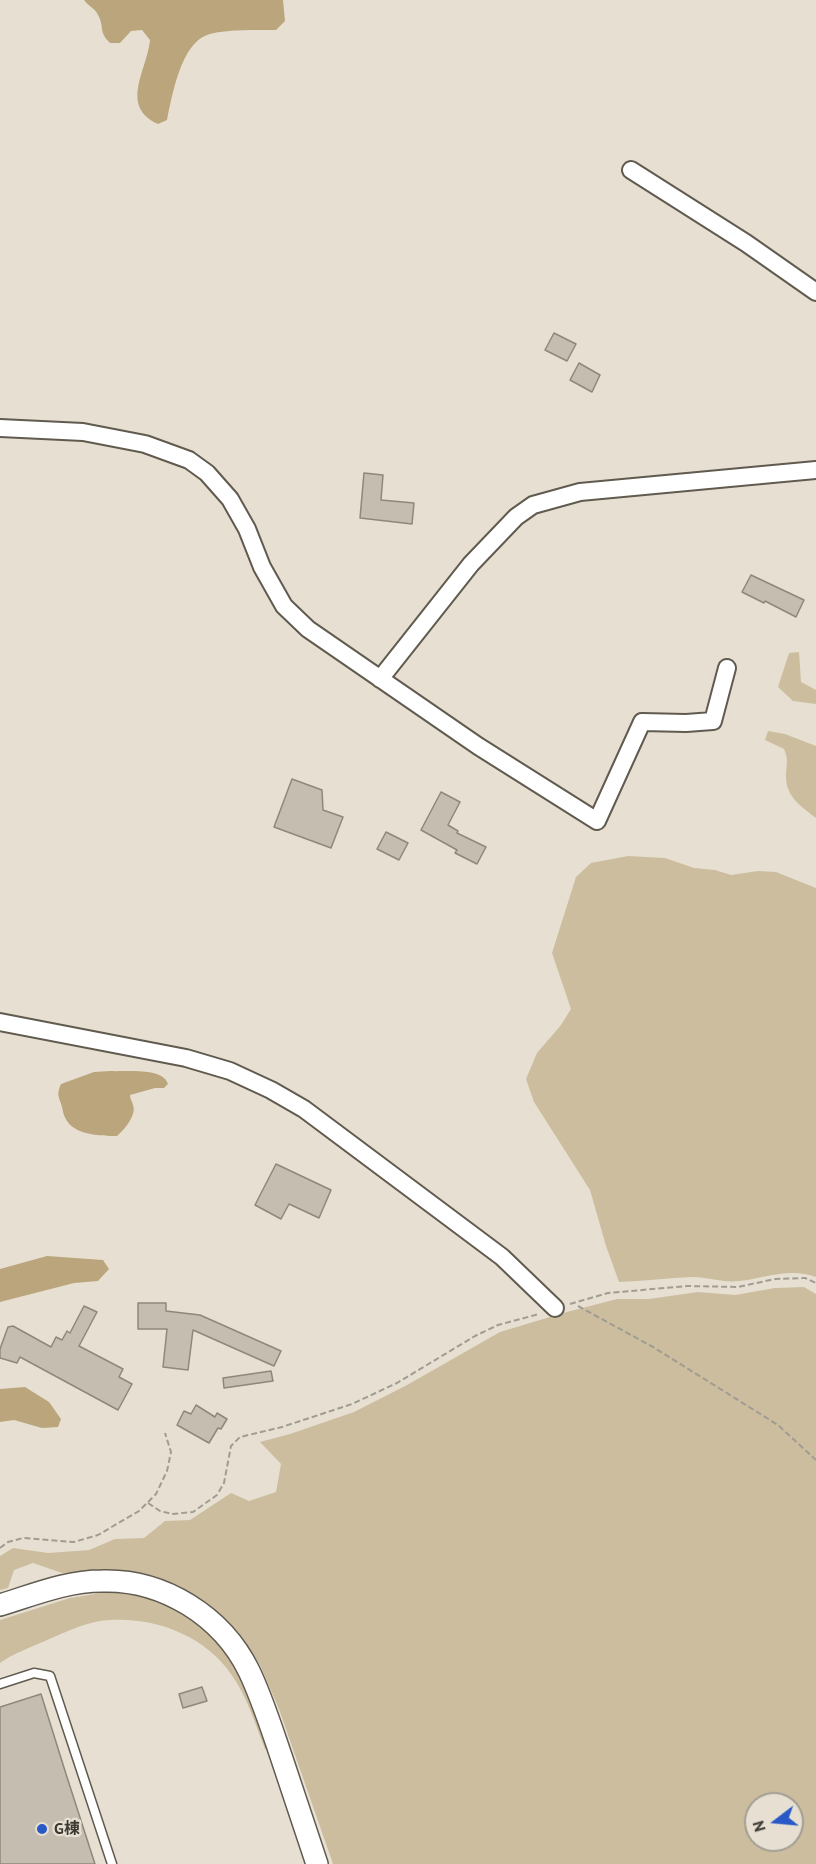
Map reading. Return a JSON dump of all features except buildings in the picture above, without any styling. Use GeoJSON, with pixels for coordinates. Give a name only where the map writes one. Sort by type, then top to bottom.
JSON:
{"type":"FeatureCollection","features":[{"type":"Feature","properties":{"kind":"street"},"geometry":{"type":"LineString","coordinates":[[631,170],[746,243],[816,292]]}},
{"type":"Feature","properties":{"kind":"street"},"geometry":{"type":"LineString","coordinates":[[0,428],[83,432],[145,444],[189,460],[207,473],[230,499],[247,529],[262,567],[284,606],[308,629],[477,746],[597,821],[642,722],[713,721],[727,668]]}},
{"type":"Feature","properties":{"kind":"street"},"geometry":{"type":"LineString","coordinates":[[380,679],[471,564],[516,517],[533,505],[580,492],[816,470]]}},
{"type":"Feature","properties":{"kind":"street"},"geometry":{"type":"LineString","coordinates":[[0,1022],[186,1058],[230,1071],[272,1090],[304,1109],[502,1257],[555,1308]]}},
{"type":"Feature","properties":{"kind":"street"},"geometry":{"type":"LineString","coordinates":[[0,1605],[62,1586],[102,1581],[145,1585],[177,1598],[204,1614],[230,1640],[249,1670],[266,1713],[317,1864]]}},
{"type":"Feature","properties":{"kind":"lane"},"geometry":{"type":"LineString","coordinates":[[0,1684],[34,1673],[50,1676],[112,1864]]}},
{"type":"Feature","properties":{"kind":"path"},"geometry":{"type":"LineString","coordinates":[[148,1503],[159,1511],[172,1514],[193,1512],[217,1495],[224,1484],[231,1446],[240,1437],[282,1427],[352,1404],[397,1383],[475,1336],[498,1325],[608,1293],[687,1286],[738,1287],[775,1279],[805,1278],[816,1283]]}},
{"type":"Feature","properties":{"kind":"path"},"geometry":{"type":"LineString","coordinates":[[578,1306],[652,1347],[778,1425],[816,1460]]}},
{"type":"Feature","properties":{"kind":"path"},"geometry":{"type":"LineString","coordinates":[[0,1548],[8,1542],[23,1538],[74,1542],[98,1534],[139,1511],[156,1494],[167,1471],[171,1452],[165,1433]]}},
{"type":"Feature","properties":{"kind":"shaded area"},"geometry":{"type":"Polygon","coordinates":[[[84,0],[283,0],[285,21],[276,30],[222,32],[207,35],[198,40],[190,49],[179,72],[167,120],[158,124],[146,116],[140,108],[138,98],[138,87],[150,40],[142,30],[131,31],[120,43],[110,43],[104,35],[97,13],[84,0]]]}},
{"type":"Feature","properties":{"kind":"shaded area"},"geometry":{"type":"Polygon","coordinates":[[[799,652],[801,682],[816,690],[816,704],[793,701],[778,687],[789,653],[799,652]]]}},
{"type":"Feature","properties":{"kind":"shaded area"},"geometry":{"type":"Polygon","coordinates":[[[768,731],[785,734],[816,746],[816,818],[792,796],[786,777],[786,753],[784,749],[765,740],[768,731]]]}},
{"type":"Feature","properties":{"kind":"shaded area"},"geometry":{"type":"Polygon","coordinates":[[[628,856],[665,858],[694,868],[715,870],[731,875],[758,871],[776,872],[816,888],[816,1277],[787,1273],[733,1281],[693,1277],[619,1282],[590,1190],[534,1102],[526,1079],[537,1053],[561,1025],[571,1009],[552,953],[576,877],[591,863],[628,856]]]}},
{"type":"Feature","properties":{"kind":"shaded area"},"geometry":{"type":"Polygon","coordinates":[[[94,1072],[151,1073],[159,1075],[168,1084],[164,1088],[155,1088],[130,1095],[134,1109],[132,1118],[117,1136],[83,1132],[71,1126],[64,1114],[59,1096],[61,1084],[94,1072]]]}},
{"type":"Feature","properties":{"kind":"shaded area"},"geometry":{"type":"Polygon","coordinates":[[[47,1256],[103,1260],[109,1269],[98,1281],[74,1283],[0,1302],[0,1269],[47,1256]]]}},
{"type":"Feature","properties":{"kind":"shaded area"},"geometry":{"type":"Polygon","coordinates":[[[804,1287],[816,1294],[816,1864],[333,1864],[279,1709],[260,1665],[238,1632],[210,1608],[181,1588],[144,1574],[98,1571],[62,1573],[33,1563],[14,1570],[8,1588],[0,1590],[0,1556],[13,1548],[48,1553],[89,1550],[115,1539],[144,1538],[165,1521],[190,1520],[231,1493],[249,1501],[276,1492],[281,1464],[260,1442],[354,1412],[500,1332],[617,1299],[649,1299],[698,1292],[735,1295],[775,1288],[804,1287]]]}},
{"type":"Feature","properties":{"kind":"shaded area"},"geometry":{"type":"Polygon","coordinates":[[[25,1387],[49,1402],[61,1419],[58,1427],[42,1428],[14,1420],[0,1422],[0,1389],[25,1387]]]}},
{"type":"Feature","properties":{"kind":"shaded area"},"geometry":{"type":"Polygon","coordinates":[[[101,1593],[129,1593],[169,1607],[201,1628],[215,1641],[228,1656],[247,1688],[269,1749],[265,1749],[242,1691],[220,1661],[193,1639],[162,1626],[127,1620],[93,1622],[27,1648],[0,1663],[0,1620],[70,1598],[101,1593]]]}},
{"type":"Feature","properties":{"kind":"place","name":"G棟"},"geometry":{"type":"Point","coordinates":[42,1829]}}]}
